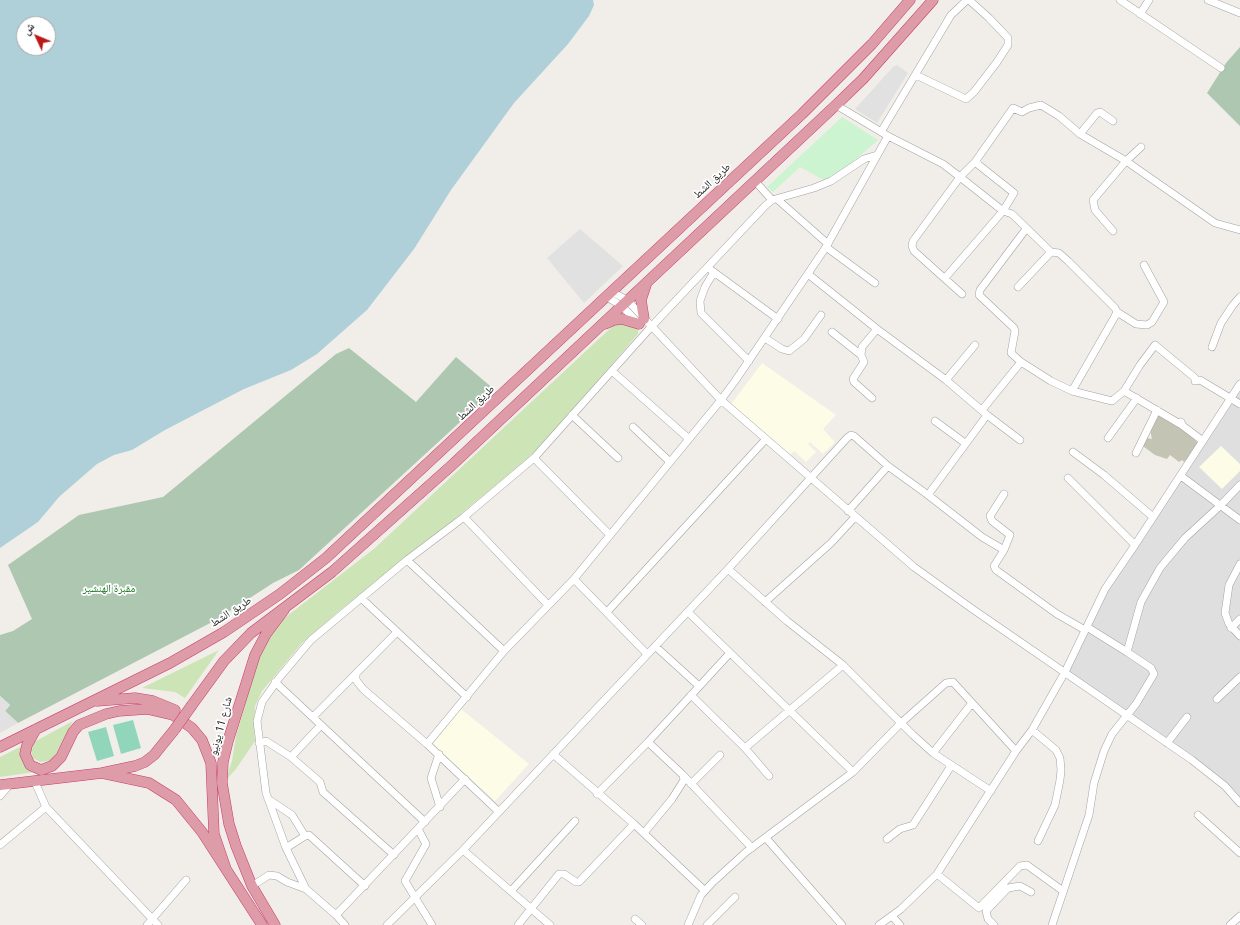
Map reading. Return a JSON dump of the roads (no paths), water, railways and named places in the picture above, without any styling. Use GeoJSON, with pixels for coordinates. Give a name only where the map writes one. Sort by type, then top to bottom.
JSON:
{"type":"FeatureCollection","features":[{"type":"Feature","properties":{"kind":"highway","name":"طريق الشط"},"geometry":{"type":"LineString","coordinates":[[0,747],[170,663],[224,632],[280,594],[326,558],[610,295],[836,81],[872,44],[910,0]]}},
{"type":"Feature","properties":{"kind":"highway"},"geometry":{"type":"LineString","coordinates":[[0,785],[34,782],[124,769],[144,762],[154,754],[175,729],[208,681],[237,647],[263,623],[332,572],[377,533],[625,303],[863,79],[933,0]]}},
{"type":"Feature","properties":{"kind":"highway"},"geometry":{"type":"LineString","coordinates":[[600,326],[622,318],[646,324],[640,300],[648,281]]}},
{"type":"Feature","properties":{"kind":"highway","name":"شارع 11 يونيو"},"geometry":{"type":"LineString","coordinates":[[275,925],[252,886],[232,831],[222,782],[223,762],[228,742],[255,655],[266,634],[277,622],[287,606]]}},
{"type":"Feature","properties":{"kind":"highway"},"geometry":{"type":"LineString","coordinates":[[89,702],[135,698],[153,701],[179,711],[193,722],[210,744],[217,761],[222,782]]}},
{"type":"Feature","properties":{"kind":"highway"},"geometry":{"type":"LineString","coordinates":[[36,729],[27,745],[25,754],[30,765],[41,770],[52,766],[60,757],[73,732],[79,725],[106,714],[118,711],[147,709],[172,715],[192,728],[202,740],[211,762],[214,834],[226,869]]}},
{"type":"Feature","properties":{"kind":"highway"},"geometry":{"type":"LineString","coordinates":[[102,773],[149,782],[176,800],[202,832],[262,925]]}},
{"type":"Feature","properties":{"kind":"street"},"geometry":{"type":"LineString","coordinates":[[428,744],[504,651],[574,579],[688,438],[721,400],[749,361],[827,245],[877,156],[884,134],[916,75],[951,15],[968,0],[989,18],[1008,38],[1008,44],[996,62],[974,92],[966,99],[916,75]]}},
{"type":"Feature","properties":{"kind":"street"},"geometry":{"type":"LineString","coordinates":[[1120,0],[1187,43],[1221,68]]}},
{"type":"Feature","properties":{"kind":"street"},"geometry":{"type":"LineString","coordinates":[[1140,14],[1149,0]]}},
{"type":"Feature","properties":{"kind":"street"},"geometry":{"type":"LineString","coordinates":[[1208,0],[1240,13]]}},
{"type":"Feature","properties":{"kind":"street"},"geometry":{"type":"LineString","coordinates":[[836,105],[884,134],[943,164],[1003,211],[1012,214],[1025,225],[1026,230],[1051,252],[1060,254],[1068,260],[1115,308],[1117,312],[1136,324],[1147,325],[1152,322],[1164,302],[1144,265]]}},
{"type":"Feature","properties":{"kind":"street"},"geometry":{"type":"LineString","coordinates":[[962,294],[914,251],[912,246],[913,241],[960,177],[975,162],[1013,108],[1022,112],[1034,106],[1041,105],[1059,116],[1080,134],[1126,161],[1216,223],[1239,228]]}},
{"type":"Feature","properties":{"kind":"street"},"geometry":{"type":"LineString","coordinates":[[1080,134],[1097,113],[1100,112],[1113,121]]}},
{"type":"Feature","properties":{"kind":"street"},"geometry":{"type":"LineString","coordinates":[[1113,230],[1095,210],[1093,200],[1126,161],[1141,147]]}},
{"type":"Feature","properties":{"kind":"street"},"geometry":{"type":"LineString","coordinates":[[306,889],[286,848],[268,799],[259,743],[257,721],[259,710],[265,696],[275,682],[311,640],[407,560],[464,517],[534,458],[612,371],[646,324],[711,269],[775,200],[825,183],[864,160],[877,156]]}},
{"type":"Feature","properties":{"kind":"street"},"geometry":{"type":"LineString","coordinates":[[945,278],[1003,211],[1014,193],[975,162]]}},
{"type":"Feature","properties":{"kind":"street"},"geometry":{"type":"LineString","coordinates":[[755,181],[827,245],[876,283]]}},
{"type":"Feature","properties":{"kind":"street"},"geometry":{"type":"LineString","coordinates":[[1026,230],[989,279],[979,295],[1014,328],[1015,331],[1011,353],[1022,362],[1050,381],[1072,391],[1112,401],[1124,391],[1140,365],[1155,345],[1195,378],[1195,381],[1200,380],[1240,404]]}},
{"type":"Feature","properties":{"kind":"street"},"geometry":{"type":"LineString","coordinates":[[1018,287],[1051,252]]}},
{"type":"Feature","properties":{"kind":"street"},"geometry":{"type":"LineString","coordinates":[[711,269],[778,319]]}},
{"type":"Feature","properties":{"kind":"street"},"geometry":{"type":"LineString","coordinates":[[711,269],[700,300],[701,313],[749,361]]}},
{"type":"Feature","properties":{"kind":"street"},"geometry":{"type":"LineString","coordinates":[[808,274],[877,329],[946,380],[1020,440]]}},
{"type":"Feature","properties":{"kind":"street"},"geometry":{"type":"LineString","coordinates":[[610,295],[625,303],[721,400],[765,440],[934,582],[1167,743],[1239,796]]}},
{"type":"Feature","properties":{"kind":"street"},"geometry":{"type":"LineString","coordinates":[[1212,347],[1221,323],[1233,305],[1240,298]]}},
{"type":"Feature","properties":{"kind":"street"},"geometry":{"type":"LineString","coordinates":[[1072,391],[1117,312]]}},
{"type":"Feature","properties":{"kind":"street"},"geometry":{"type":"LineString","coordinates":[[765,338],[782,350],[789,351],[804,339],[822,315]]}},
{"type":"Feature","properties":{"kind":"street"},"geometry":{"type":"LineString","coordinates":[[861,355],[862,347],[877,329]]}},
{"type":"Feature","properties":{"kind":"street"},"geometry":{"type":"LineString","coordinates":[[832,332],[861,355],[864,362],[853,379],[854,382],[872,398]]}},
{"type":"Feature","properties":{"kind":"street"},"geometry":{"type":"LineString","coordinates":[[946,380],[975,345]]}},
{"type":"Feature","properties":{"kind":"street"},"geometry":{"type":"LineString","coordinates":[[928,495],[985,412],[1022,362]]}},
{"type":"Feature","properties":{"kind":"street"},"geometry":{"type":"LineString","coordinates":[[612,371],[688,438]]}},
{"type":"Feature","properties":{"kind":"street"},"geometry":{"type":"LineString","coordinates":[[879,925],[892,916],[937,874],[1016,751],[1032,730],[1065,672],[1105,589],[1135,546],[1240,384]]}},
{"type":"Feature","properties":{"kind":"street"},"geometry":{"type":"LineString","coordinates":[[1124,391],[1180,424],[1181,422],[1183,426],[1203,441]]}},
{"type":"Feature","properties":{"kind":"street"},"geometry":{"type":"LineString","coordinates":[[1108,438],[1137,398]]}},
{"type":"Feature","properties":{"kind":"street"},"geometry":{"type":"LineString","coordinates":[[1136,453],[1157,410]]}},
{"type":"Feature","properties":{"kind":"street"},"geometry":{"type":"LineString","coordinates":[[572,415],[618,458]]}},
{"type":"Feature","properties":{"kind":"street"},"geometry":{"type":"LineString","coordinates":[[935,421],[965,443]]}},
{"type":"Feature","properties":{"kind":"street"},"geometry":{"type":"LineString","coordinates":[[633,427],[669,462]]}},
{"type":"Feature","properties":{"kind":"street"},"geometry":{"type":"LineString","coordinates":[[386,925],[463,850],[688,612],[851,435],[888,466],[982,536],[1004,550]]}},
{"type":"Feature","properties":{"kind":"street"},"geometry":{"type":"LineString","coordinates":[[607,612],[765,440]]}},
{"type":"Feature","properties":{"kind":"street"},"geometry":{"type":"LineString","coordinates":[[1072,452],[1104,475],[1153,517]]}},
{"type":"Feature","properties":{"kind":"street"},"geometry":{"type":"LineString","coordinates":[[534,458],[610,535]]}},
{"type":"Feature","properties":{"kind":"street"},"geometry":{"type":"LineString","coordinates":[[848,511],[888,466]]}},
{"type":"Feature","properties":{"kind":"street"},"geometry":{"type":"LineString","coordinates":[[1181,476],[1222,505],[1240,520]]}},
{"type":"Feature","properties":{"kind":"street"},"geometry":{"type":"LineString","coordinates":[[1068,478],[1135,546]]}},
{"type":"Feature","properties":{"kind":"street"},"geometry":{"type":"LineString","coordinates":[[1127,652],[1141,602],[1160,568],[1184,538],[1222,505],[1240,484]]}},
{"type":"Feature","properties":{"kind":"street"},"geometry":{"type":"LineString","coordinates":[[1004,494],[990,516],[992,521],[1010,535],[1004,550],[994,566],[996,570],[1057,614],[1127,652],[1151,668],[1154,672],[1136,704],[1125,715],[1112,734],[1101,758],[1094,783],[1089,814],[1052,925]]}},
{"type":"Feature","properties":{"kind":"street"},"geometry":{"type":"LineString","coordinates":[[464,517],[548,605]]}},
{"type":"Feature","properties":{"kind":"street"},"geometry":{"type":"LineString","coordinates":[[765,602],[831,543],[855,517]]}},
{"type":"Feature","properties":{"kind":"street"},"geometry":{"type":"LineString","coordinates":[[407,560],[504,651]]}},
{"type":"Feature","properties":{"kind":"street"},"geometry":{"type":"LineString","coordinates":[[1240,564],[1231,579],[1227,597],[1226,614],[1227,621],[1231,628],[1240,636]]}},
{"type":"Feature","properties":{"kind":"street"},"geometry":{"type":"LineString","coordinates":[[728,569],[786,621],[843,665],[933,753],[951,766],[991,790]]}},
{"type":"Feature","properties":{"kind":"street"},"geometry":{"type":"LineString","coordinates":[[574,579],[647,654]]}},
{"type":"Feature","properties":{"kind":"street"},"geometry":{"type":"LineString","coordinates":[[361,598],[467,697]]}},
{"type":"Feature","properties":{"kind":"street"},"geometry":{"type":"LineString","coordinates":[[688,612],[853,772]]}},
{"type":"Feature","properties":{"kind":"street"},"geometry":{"type":"LineString","coordinates":[[1231,628],[1240,619]]}},
{"type":"Feature","properties":{"kind":"street"},"geometry":{"type":"LineString","coordinates":[[313,717],[397,632]]}},
{"type":"Feature","properties":{"kind":"street"},"geometry":{"type":"LineString","coordinates":[[655,646],[699,686]]}},
{"type":"Feature","properties":{"kind":"street"},"geometry":{"type":"LineString","coordinates":[[598,794],[730,653]]}},
{"type":"Feature","properties":{"kind":"street"},"geometry":{"type":"LineString","coordinates":[[745,748],[788,710],[843,665]]}},
{"type":"Feature","properties":{"kind":"street"},"geometry":{"type":"LineString","coordinates":[[356,674],[356,680],[363,689],[428,744],[499,812]]}},
{"type":"Feature","properties":{"kind":"street"},"geometry":{"type":"LineString","coordinates":[[1217,699],[1240,677]]}},
{"type":"Feature","properties":{"kind":"street"},"geometry":{"type":"LineString","coordinates":[[275,682],[425,822]]}},
{"type":"Feature","properties":{"kind":"street"},"geometry":{"type":"LineString","coordinates":[[688,925],[693,909],[704,890],[752,848],[853,772],[901,723],[946,683],[953,682],[1016,751]]}},
{"type":"Feature","properties":{"kind":"street"},"geometry":{"type":"LineString","coordinates":[[691,696],[745,748],[770,776]]}},
{"type":"Feature","properties":{"kind":"street"},"geometry":{"type":"LineString","coordinates":[[933,753],[972,703]]}},
{"type":"Feature","properties":{"kind":"street"},"geometry":{"type":"LineString","coordinates":[[1167,743],[1187,717]]}},
{"type":"Feature","properties":{"kind":"street"},"geometry":{"type":"LineString","coordinates":[[291,757],[321,725]]}},
{"type":"Feature","properties":{"kind":"street"},"geometry":{"type":"LineString","coordinates":[[1032,730],[1056,750],[1060,758],[1060,780],[1053,813],[1038,842]]}},
{"type":"Feature","properties":{"kind":"street"},"geometry":{"type":"LineString","coordinates":[[259,743],[266,740],[291,757],[320,782],[323,792],[394,855]]}},
{"type":"Feature","properties":{"kind":"street"},"geometry":{"type":"LineString","coordinates":[[648,742],[691,784],[752,848]]}},
{"type":"Feature","properties":{"kind":"street"},"geometry":{"type":"LineString","coordinates":[[439,754],[431,778],[440,807]]}},
{"type":"Feature","properties":{"kind":"street"},"geometry":{"type":"LineString","coordinates":[[553,754],[644,833],[704,890]]}},
{"type":"Feature","properties":{"kind":"street"},"geometry":{"type":"LineString","coordinates":[[691,784],[720,755]]}},
{"type":"Feature","properties":{"kind":"street"},"geometry":{"type":"LineString","coordinates":[[887,839],[900,829],[912,826],[951,766]]}},
{"type":"Feature","properties":{"kind":"street"},"geometry":{"type":"LineString","coordinates":[[644,833],[672,799],[684,780],[683,776]]}},
{"type":"Feature","properties":{"kind":"street"},"geometry":{"type":"LineString","coordinates":[[336,915],[465,779]]}},
{"type":"Feature","properties":{"kind":"street"},"geometry":{"type":"LineString","coordinates":[[34,782],[46,807],[158,925]]}},
{"type":"Feature","properties":{"kind":"street"},"geometry":{"type":"LineString","coordinates":[[0,796],[11,783]]}},
{"type":"Feature","properties":{"kind":"street"},"geometry":{"type":"LineString","coordinates":[[268,799],[292,815],[304,836]]}},
{"type":"Feature","properties":{"kind":"street"},"geometry":{"type":"LineString","coordinates":[[0,845],[46,807]]}},
{"type":"Feature","properties":{"kind":"street"},"geometry":{"type":"LineString","coordinates":[[1198,815],[1240,853]]}},
{"type":"Feature","properties":{"kind":"street"},"geometry":{"type":"LineString","coordinates":[[511,891],[575,821]]}},
{"type":"Feature","properties":{"kind":"street"},"geometry":{"type":"LineString","coordinates":[[518,925],[559,874],[564,874],[576,882],[579,882],[634,824]]}},
{"type":"Feature","properties":{"kind":"street"},"geometry":{"type":"LineString","coordinates":[[418,829],[426,844],[405,881],[432,925]]}},
{"type":"Feature","properties":{"kind":"street"},"geometry":{"type":"LineString","coordinates":[[286,848],[304,836],[309,835],[365,886]]}},
{"type":"Feature","properties":{"kind":"street"},"geometry":{"type":"LineString","coordinates":[[766,838],[842,925]]}},
{"type":"Feature","properties":{"kind":"street"},"geometry":{"type":"LineString","coordinates":[[463,850],[550,925]]}},
{"type":"Feature","properties":{"kind":"street"},"geometry":{"type":"LineString","coordinates":[[937,874],[979,908],[1020,866],[1027,865],[1063,890]]}},
{"type":"Feature","properties":{"kind":"street"},"geometry":{"type":"LineString","coordinates":[[252,886],[269,875],[277,876],[286,882],[306,889],[336,915],[345,925]]}},
{"type":"Feature","properties":{"kind":"street"},"geometry":{"type":"LineString","coordinates":[[147,925],[186,880]]}},
{"type":"Feature","properties":{"kind":"street"},"geometry":{"type":"LineString","coordinates":[[994,925],[988,919],[986,911],[1008,888],[1020,886],[1031,892]]}},
{"type":"Feature","properties":{"kind":"street"},"geometry":{"type":"LineString","coordinates":[[708,925],[735,897]]}},
{"type":"Feature","properties":{"kind":"street"},"geometry":{"type":"LineString","coordinates":[[892,916],[900,925]]}},
{"type":"Feature","properties":{"kind":"street"},"geometry":{"type":"LineString","coordinates":[[1230,925],[1240,916]]}},
{"type":"Feature","properties":{"kind":"street"},"geometry":{"type":"LineString","coordinates":[[635,919],[642,925]]}},
{"type":"Feature","properties":{"kind":"water"},"geometry":{"type":"Polygon","coordinates":[[[0,0],[593,0],[594,5],[589,16],[568,44],[514,103],[451,190],[414,249],[367,310],[317,354],[291,370],[244,389],[165,430],[132,450],[114,455],[97,464],[59,497],[38,522],[0,548],[0,0]]]}},
{"type":"Feature","properties":{"kind":"park label","name":"مقبرة الهنشير"},"geometry":{"type":"Point","coordinates":[109,589]}}]}
